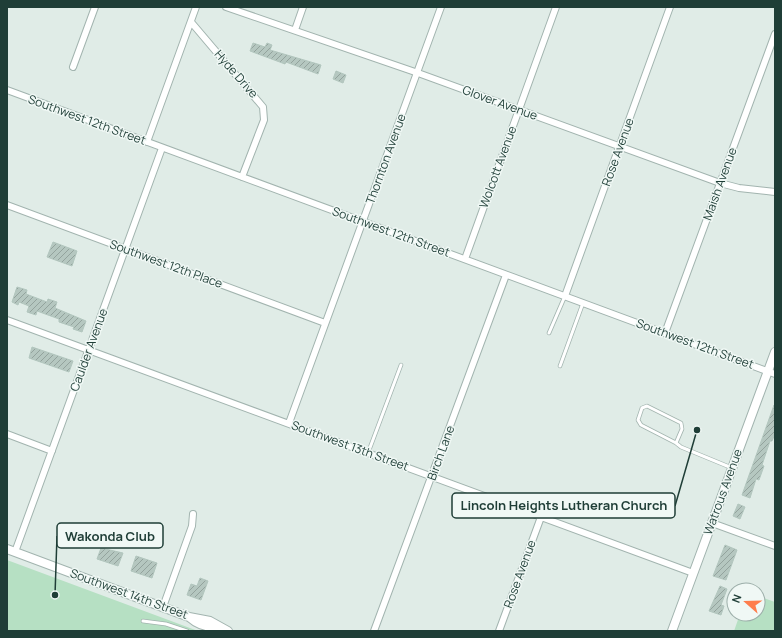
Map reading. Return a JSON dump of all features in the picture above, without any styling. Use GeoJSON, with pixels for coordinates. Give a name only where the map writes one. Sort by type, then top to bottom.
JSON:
{"type":"FeatureCollection","features":[{"type":"Feature","properties":{"kind":"street"},"geometry":{"type":"LineString","coordinates":[[73,67],[95,7]]}},
{"type":"Feature","properties":{"kind":"street"},"geometry":{"type":"LineString","coordinates":[[147,142],[196,7]]}},
{"type":"Feature","properties":{"kind":"street","name":"Glover Avenue"},"geometry":{"type":"LineString","coordinates":[[226,7],[418,73],[720,183],[739,188],[775,192]]}},
{"type":"Feature","properties":{"kind":"street"},"geometry":{"type":"LineString","coordinates":[[295,30],[303,7]]}},
{"type":"Feature","properties":{"kind":"street","name":"Thornton Avenue"},"geometry":{"type":"LineString","coordinates":[[289,423],[441,7]]}},
{"type":"Feature","properties":{"kind":"street","name":"Wolcott Avenue"},"geometry":{"type":"LineString","coordinates":[[465,260],[556,7]]}},
{"type":"Feature","properties":{"kind":"street","name":"Rose Avenue"},"geometry":{"type":"LineString","coordinates":[[565,296],[670,7]]}},
{"type":"Feature","properties":{"kind":"street","name":"Hyde Drive"},"geometry":{"type":"LineString","coordinates":[[191,22],[263,107],[264,120],[242,177]]}},
{"type":"Feature","properties":{"kind":"street","name":"Maish Avenue"},"geometry":{"type":"LineString","coordinates":[[665,333],[775,34]]}},
{"type":"Feature","properties":{"kind":"street","name":"Southwest 12th Street"},"geometry":{"type":"LineString","coordinates":[[7,90],[772,372]]}},
{"type":"Feature","properties":{"kind":"street","name":"Caulder Avenue"},"geometry":{"type":"LineString","coordinates":[[15,552],[162,148]]}},
{"type":"Feature","properties":{"kind":"street","name":"Southwest 12th Place"},"geometry":{"type":"LineString","coordinates":[[7,206],[326,324]]}},
{"type":"Feature","properties":{"kind":"street","name":"Birch Lane"},"geometry":{"type":"LineString","coordinates":[[374,631],[506,275]]}},
{"type":"Feature","properties":{"kind":"street","name":"Southwest 13th Street"},"geometry":{"type":"LineString","coordinates":[[7,320],[693,573]]}},
{"type":"Feature","properties":{"kind":"street","name":"Watrous Avenue"},"geometry":{"type":"LineString","coordinates":[[672,631],[732,468],[772,372],[775,352]]}},
{"type":"Feature","properties":{"kind":"street"},"geometry":{"type":"LineString","coordinates":[[7,434],[52,451]]}},
{"type":"Feature","properties":{"kind":"street"},"geometry":{"type":"LineString","coordinates":[[163,607],[192,526],[193,514]]}},
{"type":"Feature","properties":{"kind":"street","name":"Rose Avenue"},"geometry":{"type":"LineString","coordinates":[[499,631],[541,517]]}},
{"type":"Feature","properties":{"kind":"street"},"geometry":{"type":"LineString","coordinates":[[712,523],[775,546]]}},
{"type":"Feature","properties":{"kind":"street","name":"Southwest 14th Street"},"geometry":{"type":"LineString","coordinates":[[7,549],[189,617],[210,621],[218,627],[228,631]]}},
{"type":"Feature","properties":{"kind":"lane"},"geometry":{"type":"LineString","coordinates":[[549,333],[565,296]]}},
{"type":"Feature","properties":{"kind":"lane"},"geometry":{"type":"LineString","coordinates":[[560,366],[583,303]]}},
{"type":"Feature","properties":{"kind":"lane"},"geometry":{"type":"LineString","coordinates":[[368,453],[401,365]]}},
{"type":"Feature","properties":{"kind":"lane"},"geometry":{"type":"LineString","coordinates":[[676,442],[682,429],[681,422],[647,406],[642,408],[638,420],[639,423],[676,442],[681,447],[732,468]]}},
{"type":"Feature","properties":{"kind":"lane"},"geometry":{"type":"LineString","coordinates":[[143,621],[166,624],[187,631]]}},
{"type":"Feature","properties":{"kind":"green space"},"geometry":{"type":"Polygon","coordinates":[[[7,560],[198,631],[7,631],[7,560]]]}},
{"type":"Feature","properties":{"kind":"green space"},"geometry":{"type":"Polygon","coordinates":[[[766,599],[775,602],[775,631],[734,631],[737,622],[766,622],[766,599]]]}},
{"type":"Feature","properties":{"kind":"building"},"geometry":{"type":"Polygon","coordinates":[[[253,43],[265,47],[267,43],[272,45],[270,50],[321,65],[318,74],[250,51],[253,43]]]}},
{"type":"Feature","properties":{"kind":"building"},"geometry":{"type":"Polygon","coordinates":[[[336,71],[346,75],[343,83],[333,79],[336,71]]]}},
{"type":"Feature","properties":{"kind":"building"},"geometry":{"type":"Polygon","coordinates":[[[53,242],[77,251],[72,266],[47,257],[53,242]]]}},
{"type":"Feature","properties":{"kind":"building"},"geometry":{"type":"Polygon","coordinates":[[[17,287],[27,290],[26,294],[47,302],[48,299],[57,302],[55,308],[86,321],[82,332],[73,329],[74,327],[59,322],[59,319],[37,311],[36,315],[27,312],[29,306],[19,302],[18,305],[12,302],[17,287]]]}},
{"type":"Feature","properties":{"kind":"building"},"geometry":{"type":"Polygon","coordinates":[[[32,347],[73,361],[69,372],[29,358],[32,347]]]}},
{"type":"Feature","properties":{"kind":"building"},"geometry":{"type":"Polygon","coordinates":[[[774,405],[775,434],[772,441],[770,441],[762,465],[764,466],[759,480],[756,479],[750,498],[742,495],[774,405]]]}},
{"type":"Feature","properties":{"kind":"building"},"geometry":{"type":"Polygon","coordinates":[[[738,504],[745,507],[740,519],[733,516],[738,504]]]}},
{"type":"Feature","properties":{"kind":"building"},"geometry":{"type":"Polygon","coordinates":[[[725,545],[737,550],[726,580],[713,576],[725,545]]]}},
{"type":"Feature","properties":{"kind":"building"},"geometry":{"type":"Polygon","coordinates":[[[101,548],[123,553],[118,566],[97,559],[101,548]]]}},
{"type":"Feature","properties":{"kind":"building"},"geometry":{"type":"Polygon","coordinates":[[[136,556],[157,563],[152,578],[131,571],[136,556]]]}},
{"type":"Feature","properties":{"kind":"building"},"geometry":{"type":"Polygon","coordinates":[[[200,578],[208,581],[201,600],[187,595],[191,584],[197,586],[200,578]]]}},
{"type":"Feature","properties":{"kind":"building"},"geometry":{"type":"Polygon","coordinates":[[[720,586],[726,589],[721,605],[724,606],[721,615],[709,611],[720,586]]]}},
{"type":"Feature","properties":{"kind":"place","name":"Lincoln Heights Lutheran Church"},"geometry":{"type":"Point","coordinates":[697,430]}},
{"type":"Feature","properties":{"kind":"place","name":"Wakonda Club"},"geometry":{"type":"Point","coordinates":[55,595]}}]}
